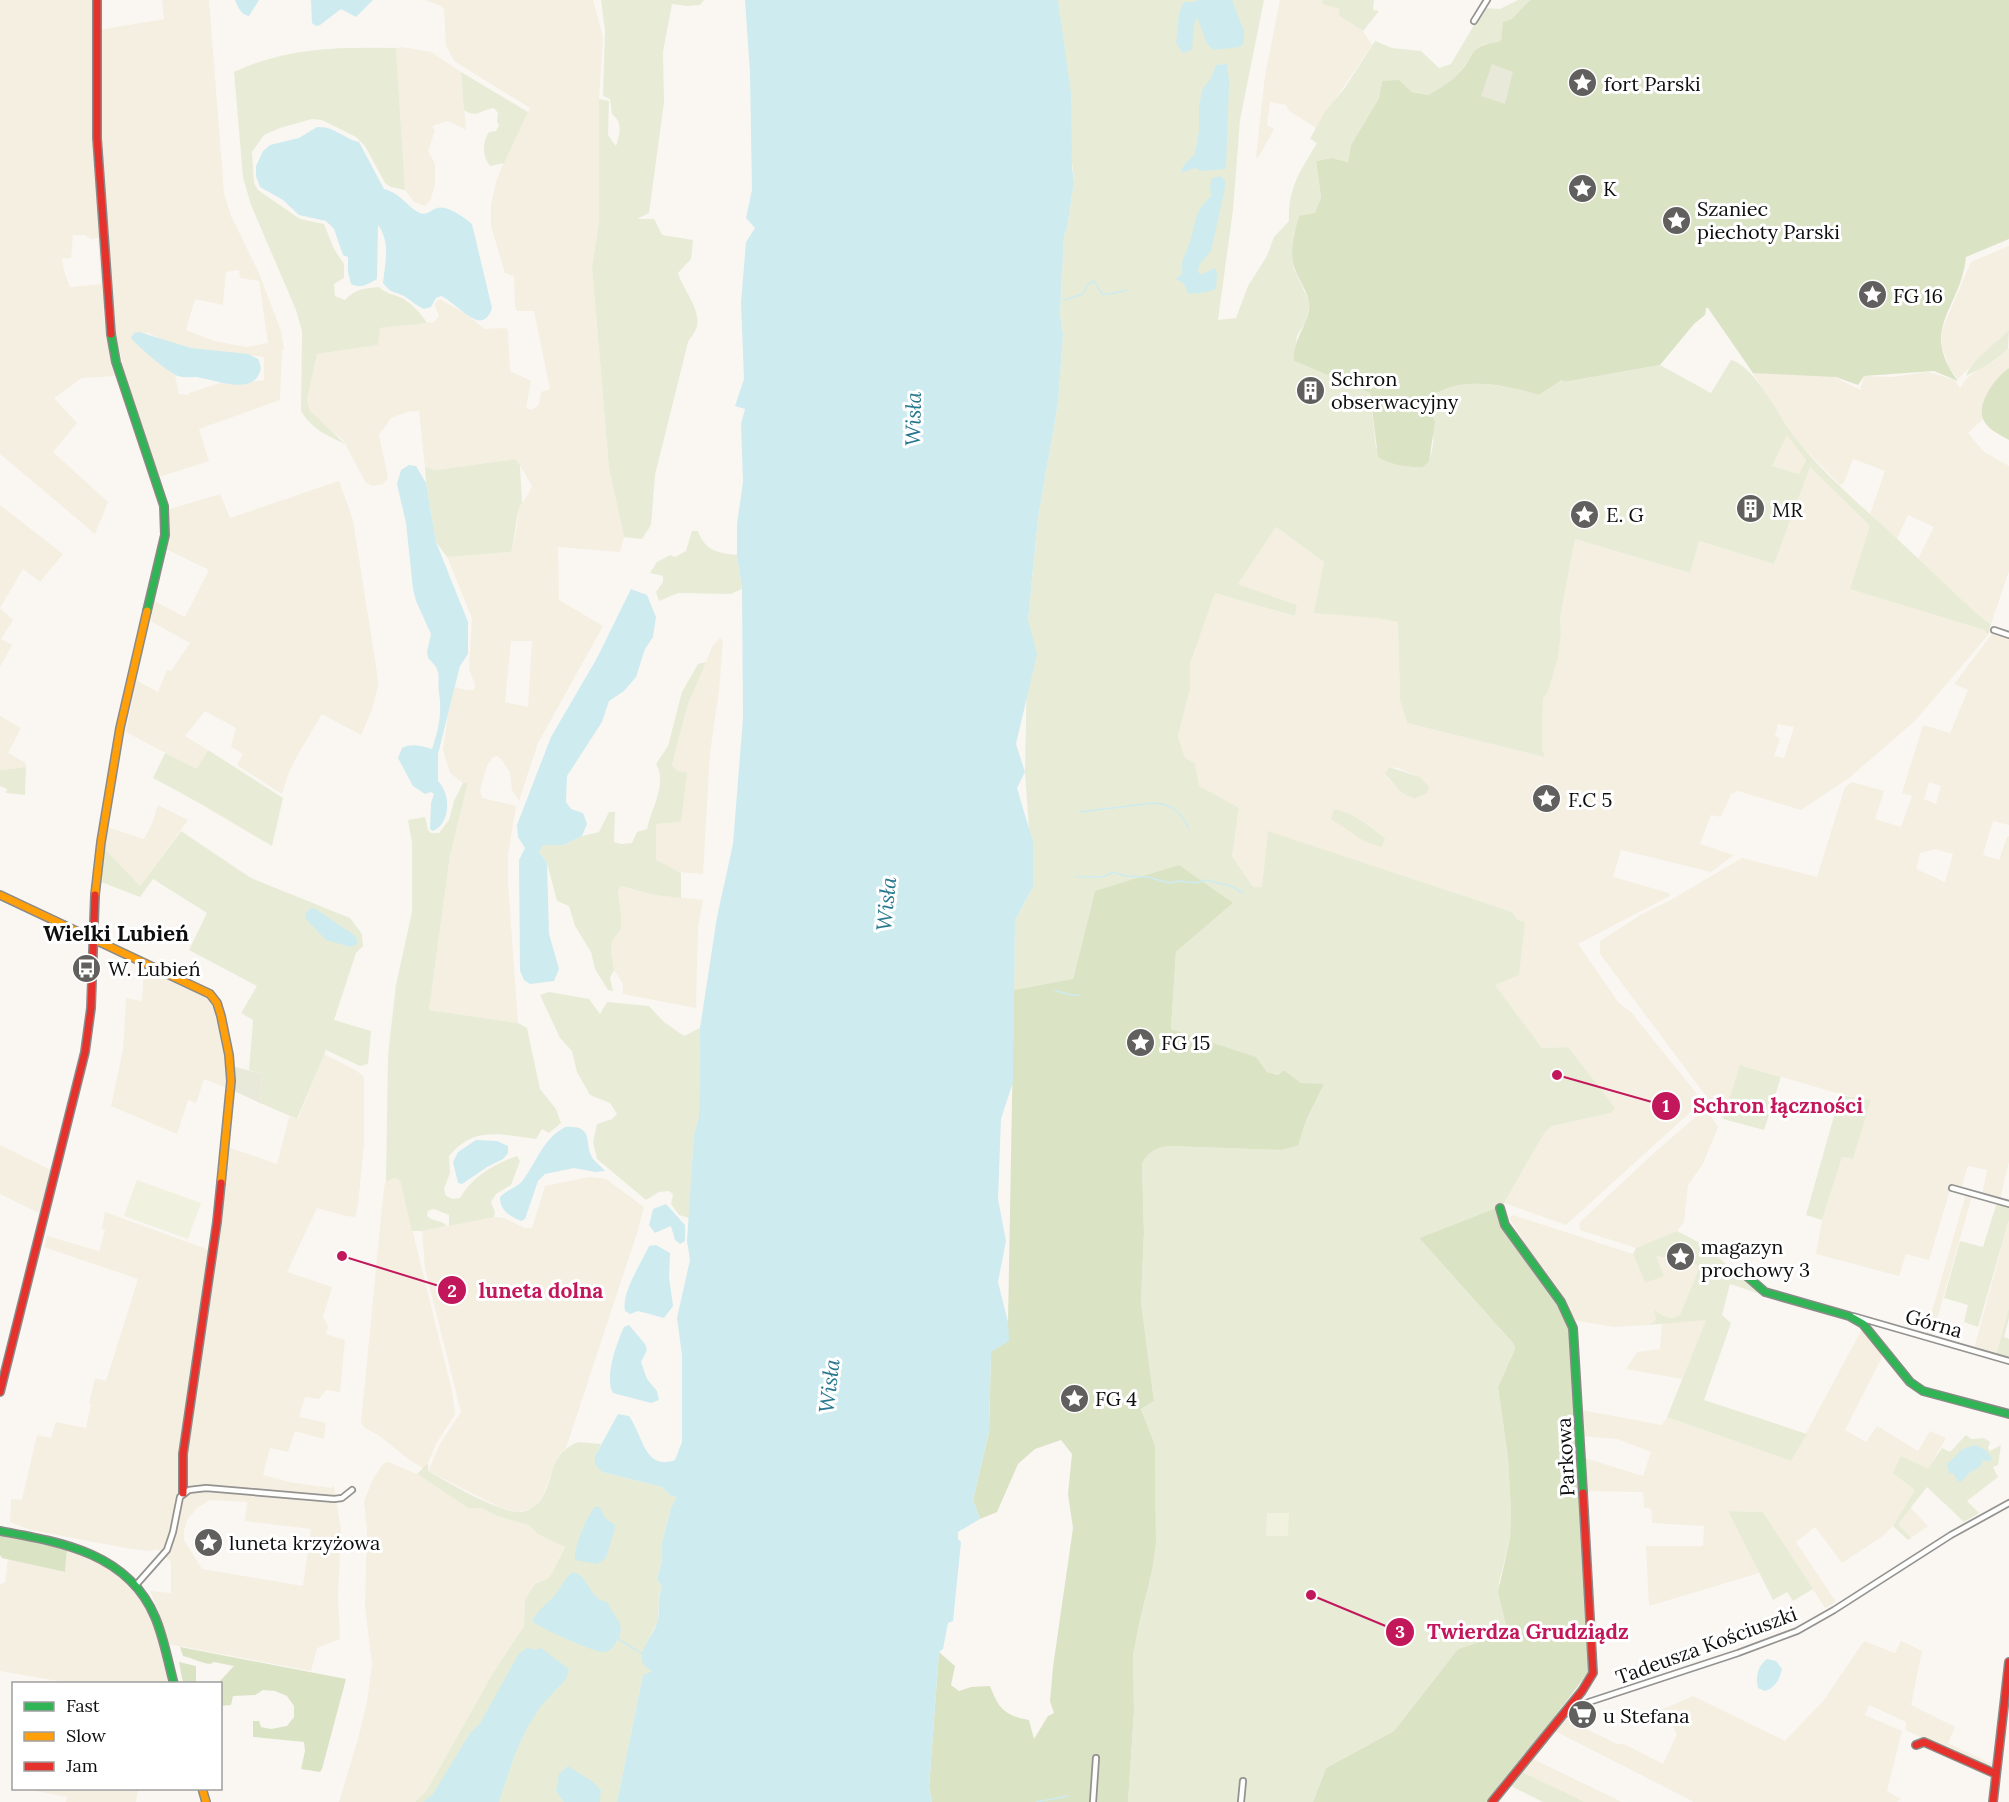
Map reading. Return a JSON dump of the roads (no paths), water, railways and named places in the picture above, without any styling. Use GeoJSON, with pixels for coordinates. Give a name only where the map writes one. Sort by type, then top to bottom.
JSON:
{"type":"FeatureCollection","features":[{"type":"Feature","properties":{"kind":"street"},"geometry":{"type":"LineString","coordinates":[[0,1392],[85,1052],[91,1008],[95,886],[101,842],[119,738],[165,535],[164,506],[117,362],[109,323],[97,138],[97,0]]}},
{"type":"Feature","properties":{"kind":"street"},"geometry":{"type":"LineString","coordinates":[[1474,21],[1487,0]]}},
{"type":"Feature","properties":{"kind":"street"},"geometry":{"type":"LineString","coordinates":[[1994,630],[2009,635]]}},
{"type":"Feature","properties":{"kind":"street"},"geometry":{"type":"LineString","coordinates":[[0,895],[210,994],[217,1003],[229,1055],[231,1081],[221,1187],[183,1454],[183,1493],[178,1504],[167,1550],[136,1585]]}},
{"type":"Feature","properties":{"kind":"street"},"geometry":{"type":"LineString","coordinates":[[1952,1188],[2009,1204]]}},
{"type":"Feature","properties":{"kind":"street","name":"Parkowa"},"geometry":{"type":"LineString","coordinates":[[1491,1802],[1589,1682],[1593,1665],[1573,1328],[1561,1302],[1505,1225],[1500,1208]]}},
{"type":"Feature","properties":{"kind":"street"},"geometry":{"type":"LineString","coordinates":[[1741,1271],[1766,1292],[1851,1317],[1871,1332],[1910,1382],[1923,1391],[2009,1414]]}},
{"type":"Feature","properties":{"kind":"street","name":"Górna"},"geometry":{"type":"LineString","coordinates":[[1851,1317],[2009,1361]]}},
{"type":"Feature","properties":{"kind":"street"},"geometry":{"type":"LineString","coordinates":[[183,1493],[206,1488],[334,1499],[342,1498],[351,1490]]}},
{"type":"Feature","properties":{"kind":"street","name":"Tadeusza Kościuszki"},"geometry":{"type":"LineString","coordinates":[[1563,1715],[1589,1702],[1797,1631],[2009,1503]]}},
{"type":"Feature","properties":{"kind":"street"},"geometry":{"type":"LineString","coordinates":[[0,1531],[58,1542],[93,1552],[116,1567],[136,1585],[150,1607],[158,1624],[174,1682]]}},
{"type":"Feature","properties":{"kind":"street"},"geometry":{"type":"LineString","coordinates":[[1993,1802],[2009,1662]]}},
{"type":"Feature","properties":{"kind":"street"},"geometry":{"type":"LineString","coordinates":[[1916,1745],[1924,1742],[1996,1774]]}},
{"type":"Feature","properties":{"kind":"street"},"geometry":{"type":"LineString","coordinates":[[1093,1802],[1096,1758]]}},
{"type":"Feature","properties":{"kind":"street"},"geometry":{"type":"LineString","coordinates":[[1240,1802],[1243,1781]]}},
{"type":"Feature","properties":{"kind":"water"},"geometry":{"type":"Polygon","coordinates":[[[235,0],[259,0],[249,16],[242,12],[235,0]]]}},
{"type":"Feature","properties":{"kind":"water"},"geometry":{"type":"Polygon","coordinates":[[[311,0],[373,0],[356,17],[341,9],[316,26],[312,23],[311,0]]]}},
{"type":"Feature","properties":{"kind":"water","name":"Wisła"},"geometry":{"type":"Polygon","coordinates":[[[745,0],[1058,0],[1071,93],[1074,182],[1064,236],[1060,314],[1063,335],[1058,403],[1038,518],[1028,620],[1037,654],[1016,744],[1025,772],[1017,788],[1033,842],[1033,887],[1015,920],[1013,1082],[1001,1119],[998,1199],[1006,1241],[998,1282],[1008,1322],[1009,1341],[991,1352],[989,1432],[973,1500],[980,1519],[958,1532],[958,1539],[961,1542],[953,1621],[948,1623],[943,1649],[939,1652],[929,1787],[932,1802],[617,1802],[643,1675],[652,1671],[643,1664],[642,1656],[658,1620],[662,1587],[657,1579],[662,1561],[662,1542],[671,1508],[677,1497],[671,1496],[662,1487],[602,1472],[595,1464],[595,1456],[618,1414],[629,1416],[646,1449],[657,1460],[665,1462],[675,1460],[682,1442],[682,1355],[677,1318],[690,1260],[687,1241],[694,1134],[699,1117],[700,1028],[717,917],[733,844],[743,718],[742,589],[737,555],[737,524],[743,482],[741,424],[745,409],[735,406],[744,379],[741,303],[746,242],[755,228],[746,218],[752,190],[750,72],[745,0]]]}},
{"type":"Feature","properties":{"kind":"water"},"geometry":{"type":"Polygon","coordinates":[[[1232,0],[1244,31],[1244,43],[1240,47],[1214,50],[1207,44],[1197,17],[1192,50],[1183,53],[1176,43],[1180,12],[1184,2],[1232,0]]]}},
{"type":"Feature","properties":{"kind":"water"},"geometry":{"type":"Polygon","coordinates":[[[1227,64],[1229,82],[1226,169],[1202,171],[1195,168],[1181,173],[1184,165],[1195,154],[1202,90],[1211,78],[1216,65],[1227,64]]]}},
{"type":"Feature","properties":{"kind":"water"},"geometry":{"type":"Polygon","coordinates":[[[317,127],[329,128],[359,142],[384,189],[395,194],[415,210],[425,214],[438,208],[446,208],[472,224],[492,308],[488,317],[476,320],[441,296],[436,298],[431,307],[424,309],[389,289],[383,283],[386,246],[378,225],[377,279],[361,286],[351,284],[348,257],[343,255],[334,229],[326,221],[299,215],[283,200],[260,187],[256,176],[256,166],[263,151],[270,145],[299,138],[317,127]]]}},
{"type":"Feature","properties":{"kind":"water"},"geometry":{"type":"Polygon","coordinates":[[[1220,176],[1225,180],[1225,188],[1211,251],[1198,270],[1200,275],[1215,268],[1216,289],[1189,294],[1183,283],[1176,279],[1182,274],[1183,260],[1198,213],[1211,196],[1212,178],[1220,176]]]}},
{"type":"Feature","properties":{"kind":"water"},"geometry":{"type":"Polygon","coordinates":[[[139,332],[191,348],[248,354],[258,359],[260,372],[253,381],[238,385],[178,376],[131,338],[134,333],[139,332]]]}},
{"type":"Feature","properties":{"kind":"water"},"geometry":{"type":"Polygon","coordinates":[[[409,465],[416,466],[426,483],[436,542],[468,622],[468,654],[460,666],[438,754],[438,781],[447,800],[446,815],[439,827],[433,831],[430,829],[431,803],[434,794],[431,792],[425,794],[413,786],[398,758],[405,746],[432,749],[440,714],[438,673],[428,658],[427,652],[431,634],[413,589],[406,523],[397,484],[401,470],[409,465]]]}},
{"type":"Feature","properties":{"kind":"water"},"geometry":{"type":"Polygon","coordinates":[[[631,589],[647,595],[656,617],[653,637],[645,649],[636,677],[624,691],[609,701],[602,722],[567,776],[566,802],[571,809],[583,813],[587,824],[582,836],[564,845],[543,845],[539,852],[547,863],[549,934],[559,969],[554,981],[530,984],[524,980],[520,971],[519,860],[525,848],[518,837],[517,825],[551,737],[597,658],[631,589]]]}},
{"type":"Feature","properties":{"kind":"water"},"geometry":{"type":"Polygon","coordinates":[[[311,908],[354,935],[357,944],[351,947],[326,940],[305,918],[311,908]]]}},
{"type":"Feature","properties":{"kind":"water"},"geometry":{"type":"Polygon","coordinates":[[[565,1127],[575,1127],[585,1133],[591,1154],[605,1171],[595,1172],[574,1168],[545,1174],[538,1181],[525,1219],[521,1221],[513,1217],[502,1206],[500,1197],[521,1182],[546,1144],[565,1127]]]}},
{"type":"Feature","properties":{"kind":"water"},"geometry":{"type":"Polygon","coordinates":[[[476,1140],[497,1141],[508,1146],[508,1153],[503,1159],[462,1184],[458,1183],[453,1162],[458,1152],[476,1140]]]}},
{"type":"Feature","properties":{"kind":"water"},"geometry":{"type":"Polygon","coordinates":[[[666,1204],[685,1225],[685,1241],[680,1244],[675,1240],[671,1226],[655,1233],[649,1225],[653,1209],[666,1204]]]}},
{"type":"Feature","properties":{"kind":"water"},"geometry":{"type":"Polygon","coordinates":[[[656,1245],[670,1253],[669,1277],[673,1306],[664,1318],[638,1311],[630,1314],[625,1311],[629,1287],[649,1246],[656,1245]]]}},
{"type":"Feature","properties":{"kind":"water"},"geometry":{"type":"Polygon","coordinates":[[[629,1325],[645,1344],[647,1350],[641,1362],[647,1379],[657,1391],[659,1400],[651,1403],[613,1393],[611,1386],[611,1369],[615,1351],[624,1327],[629,1325]]]}},
{"type":"Feature","properties":{"kind":"water"},"geometry":{"type":"Polygon","coordinates":[[[1976,1445],[1987,1451],[1992,1459],[1988,1462],[1983,1459],[1981,1466],[1969,1473],[1961,1482],[1958,1481],[1953,1473],[1949,1473],[1947,1464],[1963,1449],[1976,1445]]]}},
{"type":"Feature","properties":{"kind":"water"},"geometry":{"type":"Polygon","coordinates":[[[595,1507],[600,1507],[605,1518],[615,1525],[606,1558],[597,1564],[575,1560],[581,1532],[595,1507]]]}},
{"type":"Feature","properties":{"kind":"water"},"geometry":{"type":"Polygon","coordinates":[[[574,1572],[582,1577],[600,1600],[608,1603],[620,1623],[621,1630],[618,1639],[607,1651],[599,1651],[579,1644],[532,1621],[574,1572]]]}},
{"type":"Feature","properties":{"kind":"water"},"geometry":{"type":"Polygon","coordinates":[[[528,1647],[534,1650],[541,1648],[569,1669],[566,1679],[540,1707],[527,1728],[515,1754],[499,1802],[424,1802],[433,1794],[469,1735],[481,1722],[518,1655],[528,1647]]]}},
{"type":"Feature","properties":{"kind":"water"},"geometry":{"type":"Polygon","coordinates":[[[1767,1659],[1776,1661],[1782,1669],[1776,1683],[1765,1691],[1758,1688],[1757,1680],[1759,1668],[1767,1659]]]}},
{"type":"Feature","properties":{"kind":"water"},"geometry":{"type":"Polygon","coordinates":[[[568,1766],[601,1790],[600,1802],[564,1802],[556,1791],[559,1774],[568,1766]]]}},
{"type":"Feature","properties":{"kind":"waterway"},"geometry":{"type":"LineString","coordinates":[[1064,300],[1083,294],[1088,284],[1094,281],[1102,294],[1127,290]]}},
{"type":"Feature","properties":{"kind":"waterway"},"geometry":{"type":"LineString","coordinates":[[1079,812],[1161,804],[1176,810],[1189,829]]}},
{"type":"Feature","properties":{"kind":"waterway"},"geometry":{"type":"LineString","coordinates":[[1077,877],[1102,877],[1114,872],[1169,883],[1178,881],[1196,883],[1205,880],[1231,886],[1243,893]]}},
{"type":"Feature","properties":{"kind":"waterway"},"geometry":{"type":"LineString","coordinates":[[1055,991],[1079,995]]}},
{"type":"Feature","properties":{"kind":"waterway"},"geometry":{"type":"LineString","coordinates":[[618,1639],[643,1654]]}},
{"type":"Feature","properties":{"kind":"waterway"},"geometry":{"type":"LineString","coordinates":[[1036,1802],[1068,1796]]}},
{"type":"Feature","properties":{"kind":"place","name":"fort Parski"},"geometry":{"type":"Point","coordinates":[1583,83]}},
{"type":"Feature","properties":{"kind":"place","name":"K"},"geometry":{"type":"Point","coordinates":[1582,188]}},
{"type":"Feature","properties":{"kind":"place","name":"Szaniec piechoty Parski"},"geometry":{"type":"Point","coordinates":[1676,220]}},
{"type":"Feature","properties":{"kind":"place","name":"FG 16"},"geometry":{"type":"Point","coordinates":[1872,295]}},
{"type":"Feature","properties":{"kind":"place","name":"Schron obserwacyjny"},"geometry":{"type":"Point","coordinates":[1310,390]}},
{"type":"Feature","properties":{"kind":"place","name":"MR"},"geometry":{"type":"Point","coordinates":[1751,509]}},
{"type":"Feature","properties":{"kind":"place","name":"E. G"},"geometry":{"type":"Point","coordinates":[1585,514]}},
{"type":"Feature","properties":{"kind":"place","name":"F.C 5"},"geometry":{"type":"Point","coordinates":[1547,799]}},
{"type":"Feature","properties":{"kind":"place","name":"W. Lubień"},"geometry":{"type":"Point","coordinates":[87,968]}},
{"type":"Feature","properties":{"kind":"place","name":"FG 15"},"geometry":{"type":"Point","coordinates":[1140,1042]}},
{"type":"Feature","properties":{"kind":"place","name":"Schron łączności"},"geometry":{"type":"Point","coordinates":[1557,1075]}},
{"type":"Feature","properties":{"kind":"place","name":"luneta dolna"},"geometry":{"type":"Point","coordinates":[342,1256]}},
{"type":"Feature","properties":{"kind":"place","name":"magazyn prochowy 3"},"geometry":{"type":"Point","coordinates":[1680,1257]}},
{"type":"Feature","properties":{"kind":"place","name":"FG 4"},"geometry":{"type":"Point","coordinates":[1074,1398]}},
{"type":"Feature","properties":{"kind":"place","name":"luneta krzyżowa"},"geometry":{"type":"Point","coordinates":[208,1542]}},
{"type":"Feature","properties":{"kind":"place","name":"Twierdza Grudziądz"},"geometry":{"type":"Point","coordinates":[1311,1595]}},
{"type":"Feature","properties":{"kind":"place","name":"u Stefana"},"geometry":{"type":"Point","coordinates":[1582,1715]}},
{"type":"Feature","properties":{"kind":"district","name":"Wielki Lubień"},"geometry":{"type":"Point","coordinates":[116,933]}}]}
